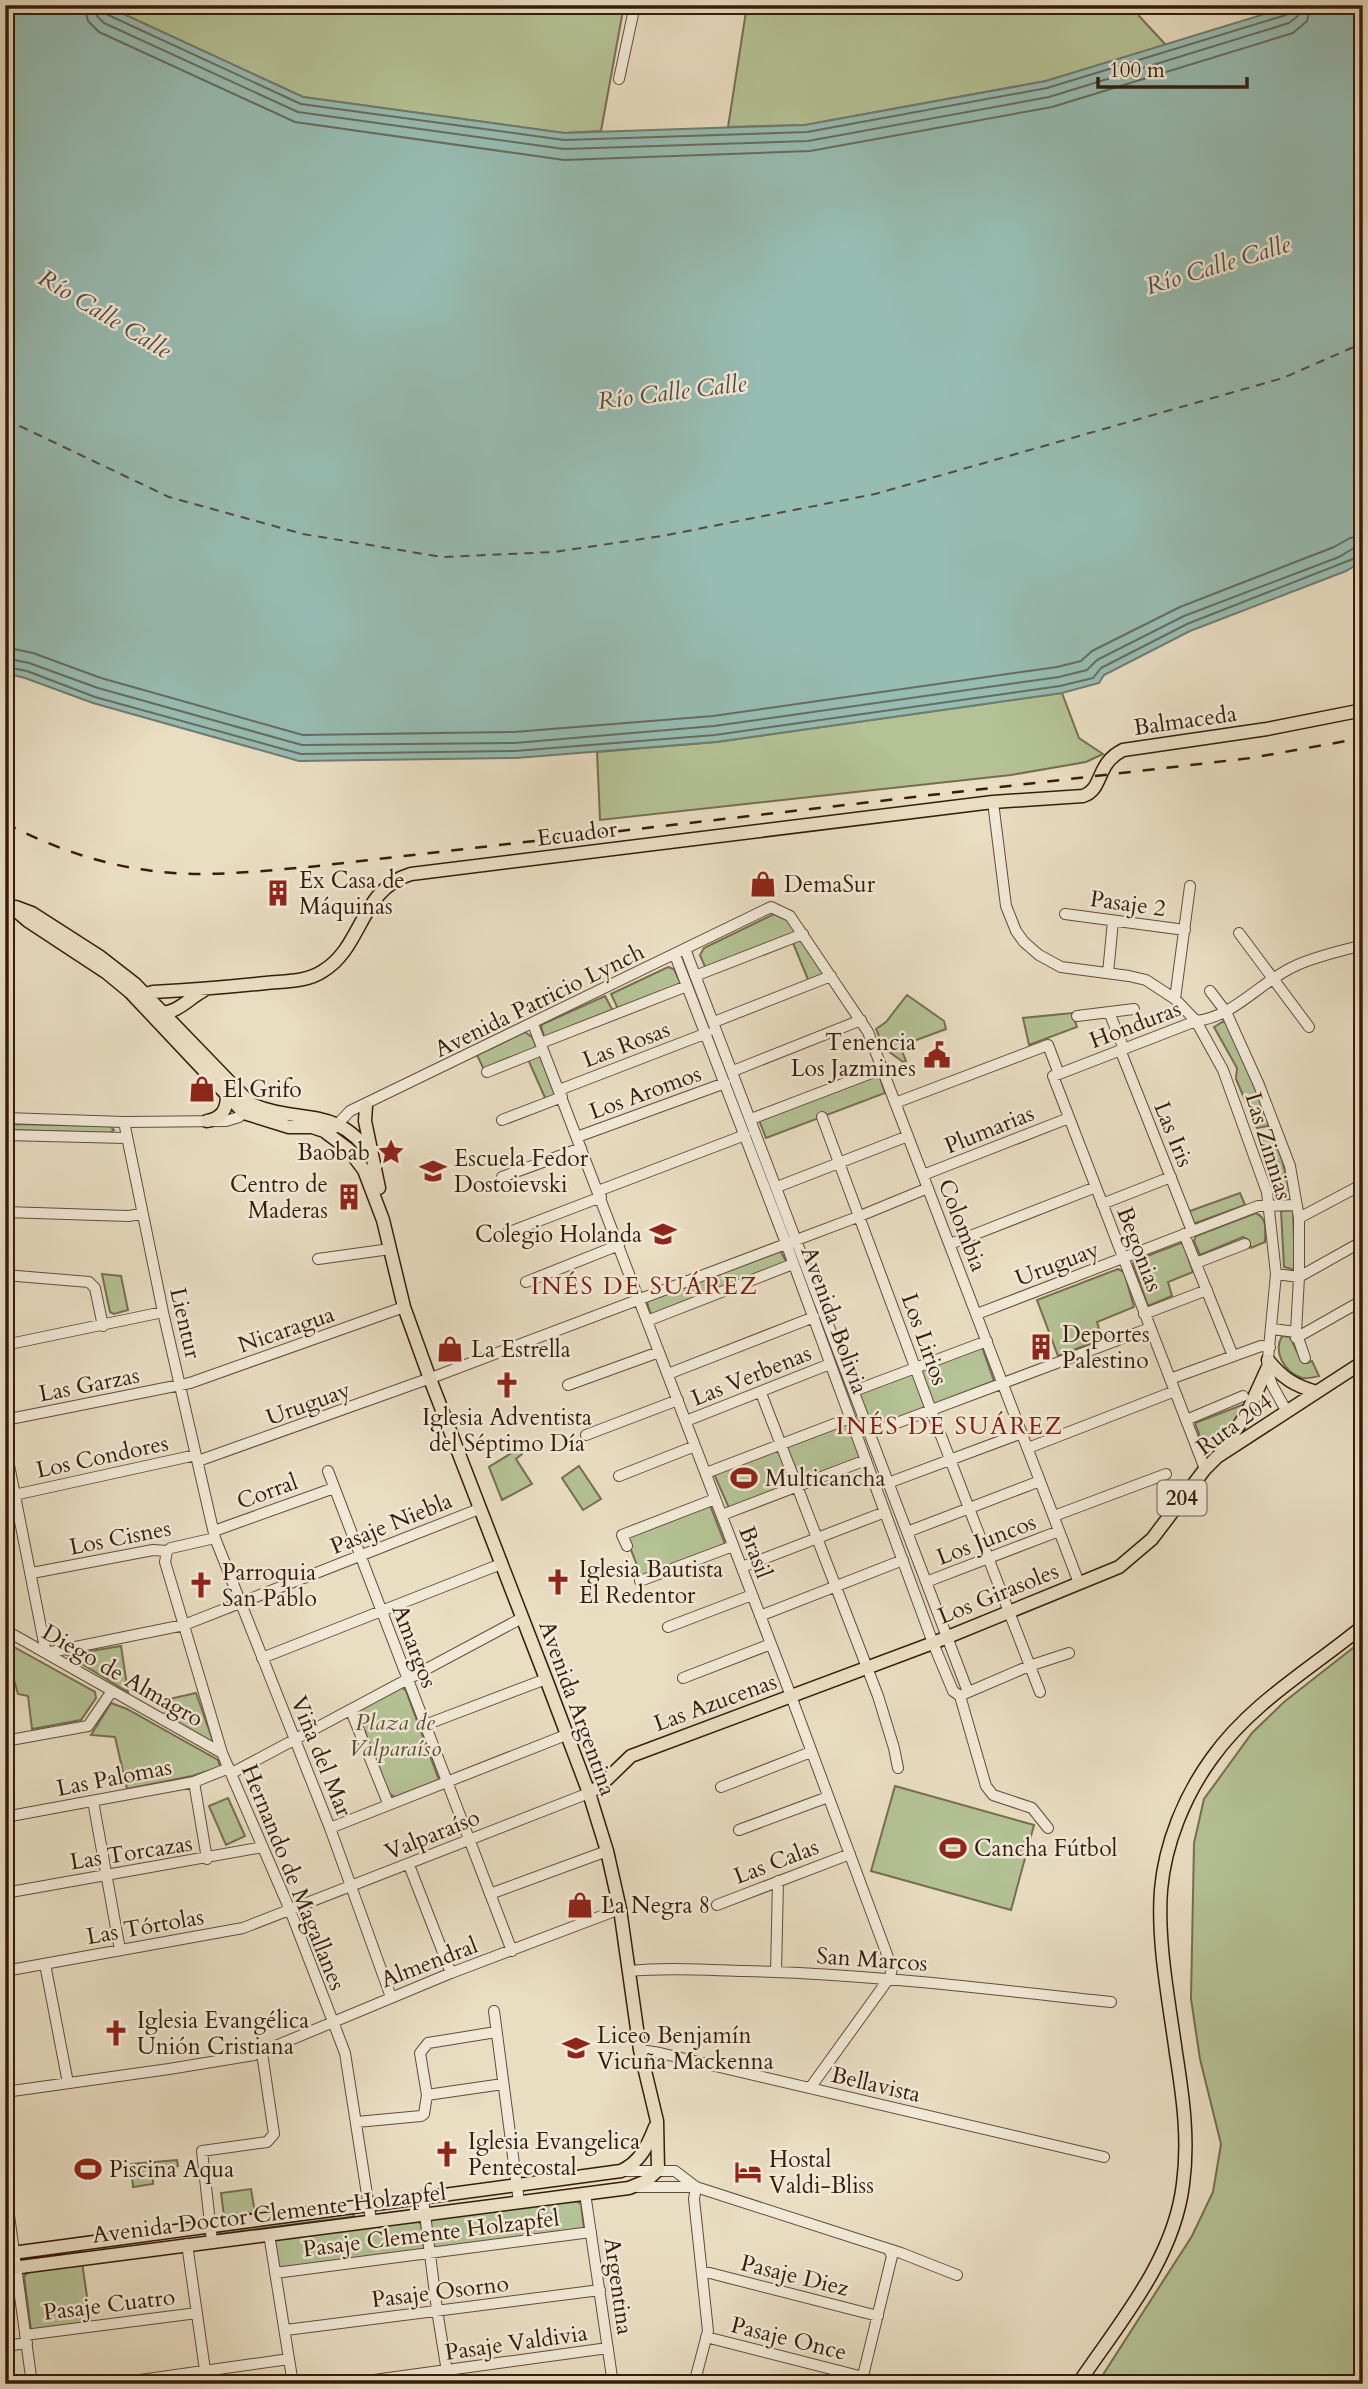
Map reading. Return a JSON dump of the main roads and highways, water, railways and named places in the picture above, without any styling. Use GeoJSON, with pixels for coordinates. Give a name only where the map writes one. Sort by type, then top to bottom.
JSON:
{"type":"FeatureCollection","features":[{"type":"Feature","properties":{"kind":"main road","name":"Balmaceda"},"geometry":{"type":"LineString","coordinates":[[993,803],[1087,795],[1096,786],[1106,763],[1119,752],[1131,748],[1277,727],[1363,710]]}},
{"type":"Feature","properties":{"kind":"main road","name":"Ecuador"},"geometry":{"type":"LineString","coordinates":[[143,998],[307,978],[323,972],[343,953],[380,893],[397,879],[411,874],[993,803]]}},
{"type":"Feature","properties":{"kind":"main road"},"geometry":{"type":"LineString","coordinates":[[7,903],[27,921],[143,998]]}},
{"type":"Feature","properties":{"kind":"main road"},"geometry":{"type":"LineString","coordinates":[[7,903],[32,913],[99,956],[158,1013],[227,1095],[265,1122],[289,1127],[333,1129],[360,1141],[372,1157]]}},
{"type":"Feature","properties":{"kind":"main road","name":"Ecuador"},"geometry":{"type":"LineString","coordinates":[[158,1013],[182,1007],[201,992],[214,988]]}},
{"type":"Feature","properties":{"kind":"main road"},"geometry":{"type":"LineString","coordinates":[[182,1007],[178,1018],[182,1032]]}},
{"type":"Feature","properties":{"kind":"main road"},"geometry":{"type":"LineString","coordinates":[[158,1013],[182,1032],[247,1109]]}},
{"type":"Feature","properties":{"kind":"main road"},"geometry":{"type":"LineString","coordinates":[[207,1121],[223,1114],[227,1095]]}},
{"type":"Feature","properties":{"kind":"main road","name":"Avenida Argentina"},"geometry":{"type":"LineString","coordinates":[[366,1105],[364,1117],[383,1220],[404,1307],[589,1793],[607,1851],[620,1909],[640,2050],[657,2121]]}},
{"type":"Feature","properties":{"kind":"main road","name":"Avenida Argentina"},"geometry":{"type":"LineString","coordinates":[[333,1129],[360,1162],[383,1220]]}},
{"type":"Feature","properties":{"kind":"main road"},"geometry":{"type":"LineString","coordinates":[[1217,1457],[1246,1415],[1268,1358],[1290,1382],[1317,1392]]}},
{"type":"Feature","properties":{"kind":"main road","name":"Ruta 204"},"geometry":{"type":"LineString","coordinates":[[1079,1583],[1119,1567],[1143,1547],[1217,1457],[1363,1362]]}},
{"type":"Feature","properties":{"kind":"main road","name":"Los Girasoles"},"geometry":{"type":"LineString","coordinates":[[933,1643],[1079,1583]]}},
{"type":"Feature","properties":{"kind":"main road"},"geometry":{"type":"LineString","coordinates":[[1078,2384],[1157,2264],[1176,2219],[1183,2186],[1185,2112],[1161,1921],[1161,1890],[1178,1821],[1200,1776],[1236,1727],[1278,1690],[1363,1626]]}},
{"type":"Feature","properties":{"kind":"main road","name":"Las Azucenas"},"geometry":{"type":"LineString","coordinates":[[589,1793],[631,1756],[933,1643]]}},
{"type":"Feature","properties":{"kind":"main road","name":"Avenida Doctor Clemente Holzapfel"},"geometry":{"type":"LineString","coordinates":[[11,2268],[629,2188],[646,2181],[658,2170],[657,2121]]}},
{"type":"Feature","properties":{"kind":"main road","name":"Avenida Doctor Clemente Holzapfel"},"geometry":{"type":"LineString","coordinates":[[10,2254],[621,2171],[642,2155],[657,2121]]}},
{"type":"Feature","properties":{"kind":"water","name":"Río Calle Calle"},"geometry":{"type":"Polygon","coordinates":[[[5,5],[104,5],[303,97],[564,133],[805,125],[1046,81],[1294,5],[1363,5],[1363,561],[1346,571],[1190,631],[1104,675],[1099,683],[1062,693],[716,742],[516,758],[299,761],[93,703],[5,673],[5,5]]]}},
{"type":"Feature","properties":{"kind":"railway"},"geometry":{"type":"LineString","coordinates":[[5,823],[40,840],[96,860],[173,873],[231,873],[309,867],[1251,758],[1363,738]]}},
{"type":"Feature","properties":{"kind":"place","name":"DemaSur"},"geometry":{"type":"Point","coordinates":[763,884]}},
{"type":"Feature","properties":{"kind":"place","name":"Ex Casa de Máquinas"},"geometry":{"type":"Point","coordinates":[278,893]}},
{"type":"Feature","properties":{"kind":"place","name":"Tenencia Los Jazmines"},"geometry":{"type":"Point","coordinates":[937,1055]}},
{"type":"Feature","properties":{"kind":"place","name":"El Grifo"},"geometry":{"type":"Point","coordinates":[202,1089]}},
{"type":"Feature","properties":{"kind":"place","name":"Baobab"},"geometry":{"type":"Point","coordinates":[391,1152]}},
{"type":"Feature","properties":{"kind":"place","name":"Escuela Fedor Dostoievski"},"geometry":{"type":"Point","coordinates":[433,1171]}},
{"type":"Feature","properties":{"kind":"place","name":"Centro de Maderas"},"geometry":{"type":"Point","coordinates":[349,1197]}},
{"type":"Feature","properties":{"kind":"place","name":"Colegio Holanda"},"geometry":{"type":"Point","coordinates":[663,1234]}},
{"type":"Feature","properties":{"kind":"place","name":"Deportes Palestino"},"geometry":{"type":"Point","coordinates":[1041,1347]}},
{"type":"Feature","properties":{"kind":"place","name":"La Estrella"},"geometry":{"type":"Point","coordinates":[450,1349]}},
{"type":"Feature","properties":{"kind":"place","name":"Iglesia Adventista del Séptimo Día"},"geometry":{"type":"Point","coordinates":[507,1385]}},
{"type":"Feature","properties":{"kind":"place","name":"Multicancha"},"geometry":{"type":"Point","coordinates":[744,1478]}},
{"type":"Feature","properties":{"kind":"place","name":"Iglesia Bautista El Redentor"},"geometry":{"type":"Point","coordinates":[558,1582]}},
{"type":"Feature","properties":{"kind":"place","name":"Parroquia San Pablo"},"geometry":{"type":"Point","coordinates":[201,1585]}},
{"type":"Feature","properties":{"kind":"place","name":"Cancha Fútbol"},"geometry":{"type":"Point","coordinates":[953,1848]}},
{"type":"Feature","properties":{"kind":"place","name":"La Negra 8"},"geometry":{"type":"Point","coordinates":[580,1905]}},
{"type":"Feature","properties":{"kind":"place","name":"Iglesia Evangélica Unión Cristiana"},"geometry":{"type":"Point","coordinates":[116,2033]}},
{"type":"Feature","properties":{"kind":"place","name":"Liceo Benjamín Vicuña Mackenna"},"geometry":{"type":"Point","coordinates":[576,2048]}},
{"type":"Feature","properties":{"kind":"place","name":"Iglesia Evangelica Pentecostal"},"geometry":{"type":"Point","coordinates":[447,2154]}},
{"type":"Feature","properties":{"kind":"place","name":"Piscina Aqua"},"geometry":{"type":"Point","coordinates":[88,2169]}},
{"type":"Feature","properties":{"kind":"place","name":"Hostal Valdi-Bliss"},"geometry":{"type":"Point","coordinates":[748,2172]}},
{"type":"Feature","properties":{"kind":"district","name":"INÉS DE SUÁREZ"},"geometry":{"type":"Point","coordinates":[645,1286]}},
{"type":"Feature","properties":{"kind":"district","name":"INÉS DE SUÁREZ"},"geometry":{"type":"Point","coordinates":[950,1426]}},
{"type":"Feature","properties":{"kind":"park label","name":"Plaza de Valparaíso"},"geometry":{"type":"Point","coordinates":[395,1735]}}]}
